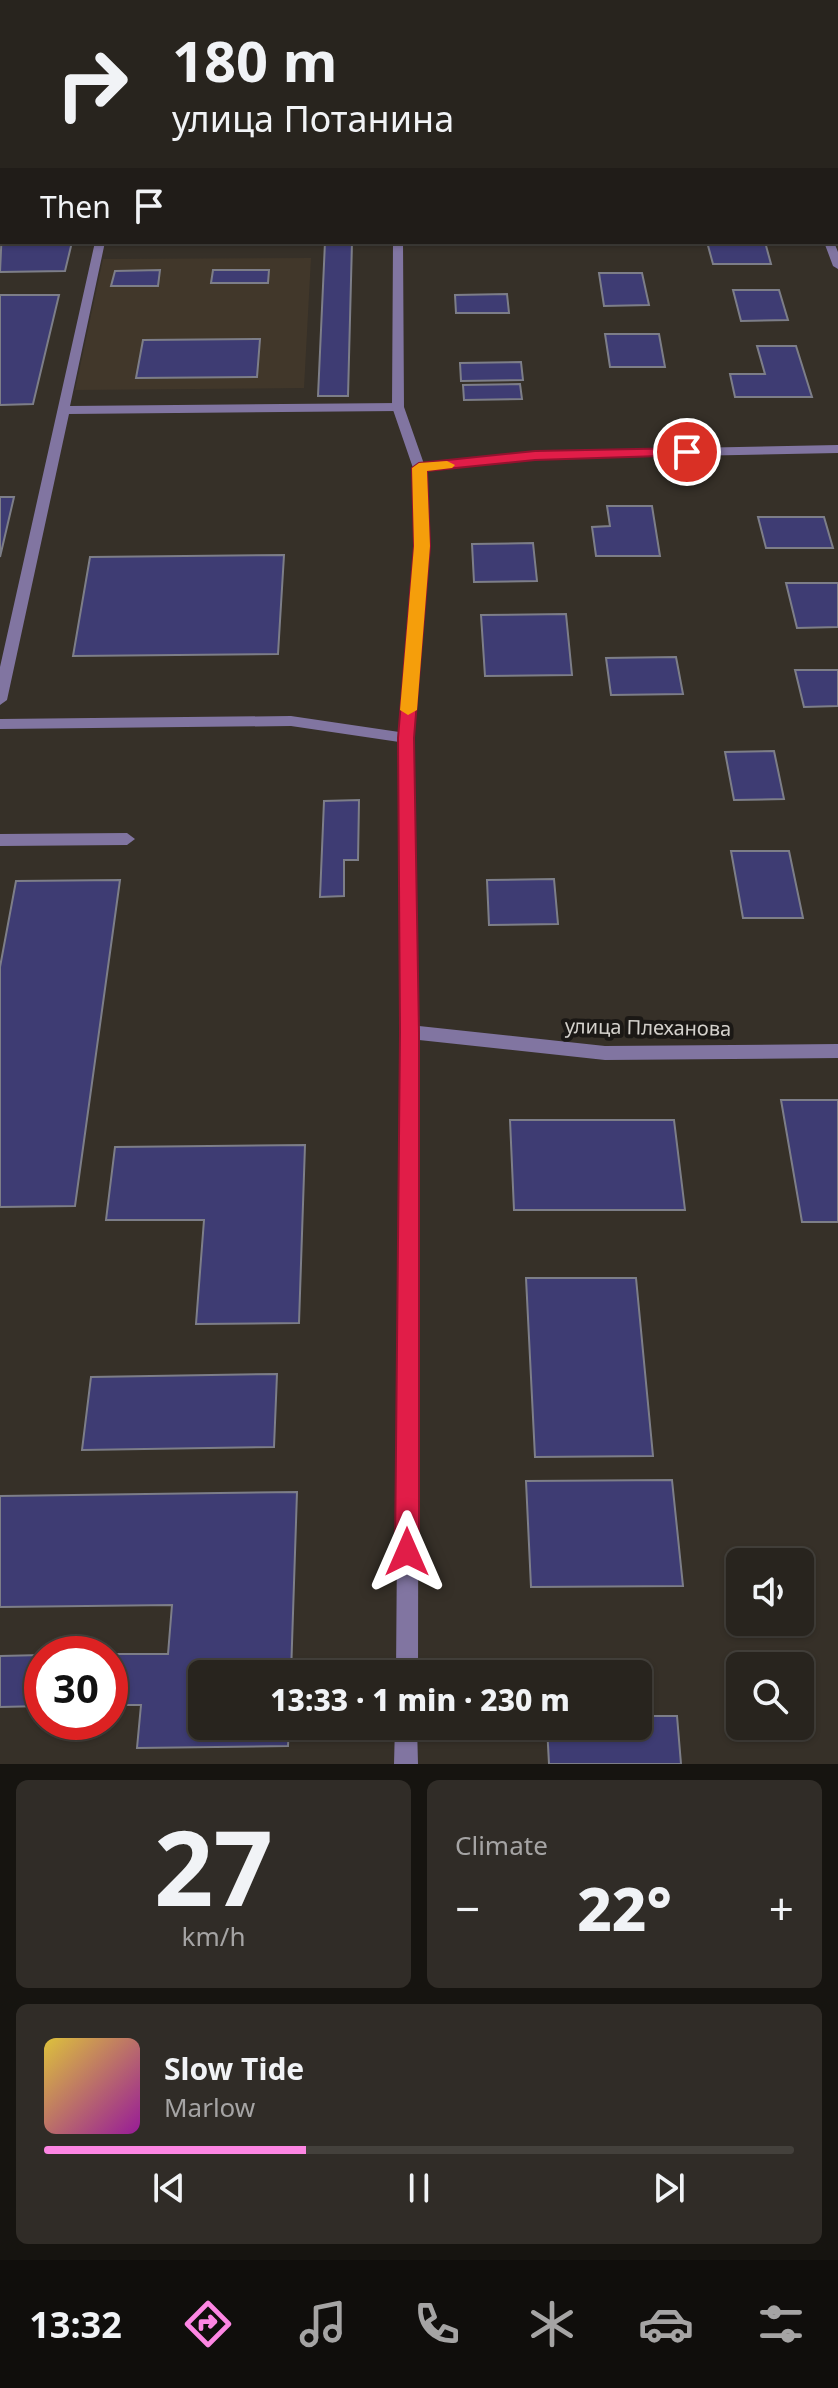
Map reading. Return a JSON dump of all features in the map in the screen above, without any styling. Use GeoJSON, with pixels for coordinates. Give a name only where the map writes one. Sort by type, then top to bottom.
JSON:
{"type":"FeatureCollection","features":[{"type":"Feature","properties":{"kind":"street"},"geometry":{"type":"LineString","coordinates":[[0,700],[100,244]]}},
{"type":"Feature","properties":{"kind":"street"},"geometry":{"type":"LineString","coordinates":[[398,244],[398,407],[419,468],[422,546],[406,738],[410,1032],[407,1660]]}},
{"type":"Feature","properties":{"kind":"street"},"geometry":{"type":"LineString","coordinates":[[830,244],[838,266]]}},
{"type":"Feature","properties":{"kind":"street"},"geometry":{"type":"LineString","coordinates":[[63,410],[398,407]]}},
{"type":"Feature","properties":{"kind":"street"},"geometry":{"type":"LineString","coordinates":[[419,468],[535,455],[838,449]]}},
{"type":"Feature","properties":{"kind":"street"},"geometry":{"type":"LineString","coordinates":[[0,724],[291,721],[406,738]]}},
{"type":"Feature","properties":{"kind":"street"},"geometry":{"type":"LineString","coordinates":[[0,840],[127,839]]}},
{"type":"Feature","properties":{"kind":"street","name":"улица Плеханова"},"geometry":{"type":"LineString","coordinates":[[410,1032],[605,1053],[838,1051]]}},
{"type":"Feature","properties":{"kind":"street"},"geometry":{"type":"LineString","coordinates":[[406,1740],[406,1764]]}},
{"type":"Feature","properties":{"kind":"shaded area"},"geometry":{"type":"Polygon","coordinates":[[[311,258],[304,388],[75,390],[103,259],[311,258]]]}},
{"type":"Feature","properties":{"kind":"building"},"geometry":{"type":"Polygon","coordinates":[[[1,244],[72,244],[65,271],[0,272],[1,244]]]}},
{"type":"Feature","properties":{"kind":"building"},"geometry":{"type":"Polygon","coordinates":[[[325,244],[352,244],[348,396],[318,396],[325,244]]]}},
{"type":"Feature","properties":{"kind":"building"},"geometry":{"type":"Polygon","coordinates":[[[708,244],[766,244],[771,264],[713,264],[708,244]]]}},
{"type":"Feature","properties":{"kind":"building"},"geometry":{"type":"Polygon","coordinates":[[[160,270],[158,286],[111,286],[115,271],[160,270]]]}},
{"type":"Feature","properties":{"kind":"building"},"geometry":{"type":"Polygon","coordinates":[[[213,270],[269,270],[268,283],[211,283],[213,270]]]}},
{"type":"Feature","properties":{"kind":"building"},"geometry":{"type":"Polygon","coordinates":[[[599,273],[642,273],[649,305],[604,306],[599,273]]]}},
{"type":"Feature","properties":{"kind":"building"},"geometry":{"type":"Polygon","coordinates":[[[733,290],[779,290],[788,320],[741,321],[733,290]]]}},
{"type":"Feature","properties":{"kind":"building"},"geometry":{"type":"Polygon","coordinates":[[[507,294],[509,313],[456,313],[455,295],[507,294]]]}},
{"type":"Feature","properties":{"kind":"building"},"geometry":{"type":"Polygon","coordinates":[[[0,295],[59,295],[33,404],[0,405],[0,295]]]}},
{"type":"Feature","properties":{"kind":"building"},"geometry":{"type":"Polygon","coordinates":[[[605,334],[659,334],[665,367],[610,367],[605,334]]]}},
{"type":"Feature","properties":{"kind":"building"},"geometry":{"type":"Polygon","coordinates":[[[260,339],[257,377],[136,378],[143,340],[260,339]]]}},
{"type":"Feature","properties":{"kind":"building"},"geometry":{"type":"Polygon","coordinates":[[[757,346],[796,346],[812,397],[735,397],[730,374],[765,374],[757,346]]]}},
{"type":"Feature","properties":{"kind":"building"},"geometry":{"type":"Polygon","coordinates":[[[521,362],[523,380],[461,381],[460,363],[521,362]]]}},
{"type":"Feature","properties":{"kind":"building"},"geometry":{"type":"Polygon","coordinates":[[[520,384],[522,399],[464,400],[463,385],[520,384]]]}},
{"type":"Feature","properties":{"kind":"building"},"geometry":{"type":"Polygon","coordinates":[[[0,497],[14,497],[0,557],[0,497]]]}},
{"type":"Feature","properties":{"kind":"building"},"geometry":{"type":"Polygon","coordinates":[[[607,506],[652,506],[660,556],[596,556],[592,527],[610,526],[607,506]]]}},
{"type":"Feature","properties":{"kind":"building"},"geometry":{"type":"Polygon","coordinates":[[[758,517],[824,517],[833,548],[766,548],[758,517]]]}},
{"type":"Feature","properties":{"kind":"building"},"geometry":{"type":"Polygon","coordinates":[[[533,543],[537,581],[474,582],[472,544],[533,543]]]}},
{"type":"Feature","properties":{"kind":"building"},"geometry":{"type":"Polygon","coordinates":[[[284,555],[278,654],[73,656],[90,557],[284,555]]]}},
{"type":"Feature","properties":{"kind":"building"},"geometry":{"type":"Polygon","coordinates":[[[786,583],[838,583],[838,627],[797,628],[786,583]]]}},
{"type":"Feature","properties":{"kind":"building"},"geometry":{"type":"Polygon","coordinates":[[[566,614],[572,675],[485,676],[481,615],[566,614]]]}},
{"type":"Feature","properties":{"kind":"building"},"geometry":{"type":"Polygon","coordinates":[[[676,657],[683,694],[611,695],[606,658],[676,657]]]}},
{"type":"Feature","properties":{"kind":"building"},"geometry":{"type":"Polygon","coordinates":[[[795,670],[838,670],[838,706],[804,707],[795,670]]]}},
{"type":"Feature","properties":{"kind":"building"},"geometry":{"type":"Polygon","coordinates":[[[774,751],[784,799],[734,800],[725,752],[774,751]]]}},
{"type":"Feature","properties":{"kind":"building"},"geometry":{"type":"Polygon","coordinates":[[[359,800],[358,860],[344,860],[344,896],[320,897],[324,801],[359,800]]]}},
{"type":"Feature","properties":{"kind":"building"},"geometry":{"type":"Polygon","coordinates":[[[731,851],[789,851],[803,918],[743,918],[731,851]]]}},
{"type":"Feature","properties":{"kind":"building"},"geometry":{"type":"Polygon","coordinates":[[[554,879],[558,924],[489,925],[487,880],[554,879]]]}},
{"type":"Feature","properties":{"kind":"building"},"geometry":{"type":"Polygon","coordinates":[[[120,880],[75,1206],[0,1207],[0,967],[16,881],[120,880]]]}},
{"type":"Feature","properties":{"kind":"building"},"geometry":{"type":"Polygon","coordinates":[[[781,1100],[838,1100],[838,1222],[802,1222],[781,1100]]]}},
{"type":"Feature","properties":{"kind":"building"},"geometry":{"type":"Polygon","coordinates":[[[510,1120],[674,1120],[685,1210],[514,1210],[510,1120]]]}},
{"type":"Feature","properties":{"kind":"building"},"geometry":{"type":"Polygon","coordinates":[[[305,1145],[299,1323],[196,1324],[204,1220],[106,1220],[115,1147],[305,1145]]]}},
{"type":"Feature","properties":{"kind":"building"},"geometry":{"type":"Polygon","coordinates":[[[526,1278],[636,1278],[653,1456],[535,1457],[526,1278]]]}},
{"type":"Feature","properties":{"kind":"building"},"geometry":{"type":"Polygon","coordinates":[[[277,1374],[274,1447],[82,1450],[91,1377],[277,1374]]]}},
{"type":"Feature","properties":{"kind":"building"},"geometry":{"type":"Polygon","coordinates":[[[672,1480],[683,1586],[531,1587],[526,1481],[672,1480]]]}},
{"type":"Feature","properties":{"kind":"building"},"geometry":{"type":"Polygon","coordinates":[[[297,1492],[291,1660],[188,1660],[188,1740],[288,1740],[288,1746],[137,1748],[141,1705],[128,1705],[128,1654],[168,1654],[172,1605],[0,1607],[0,1496],[297,1492]]]}},
{"type":"Feature","properties":{"kind":"building"},"geometry":{"type":"Polygon","coordinates":[[[24,1655],[24,1706],[0,1707],[0,1656],[24,1655]]]}},
{"type":"Feature","properties":{"kind":"building"},"geometry":{"type":"Polygon","coordinates":[[[652,1716],[677,1716],[681,1764],[549,1764],[548,1740],[652,1740],[652,1716]]]}},
{"type":"Feature","properties":{"kind":"slow traffic"},"geometry":{"type":"LineString","coordinates":[[408,710],[422,546],[419,468],[447,465]]}},
{"type":"Feature","properties":{"kind":"route"},"geometry":{"type":"LineString","coordinates":[[407,1552],[410,1032],[406,738],[422,546],[419,468],[535,455],[687,452]]}}]}
